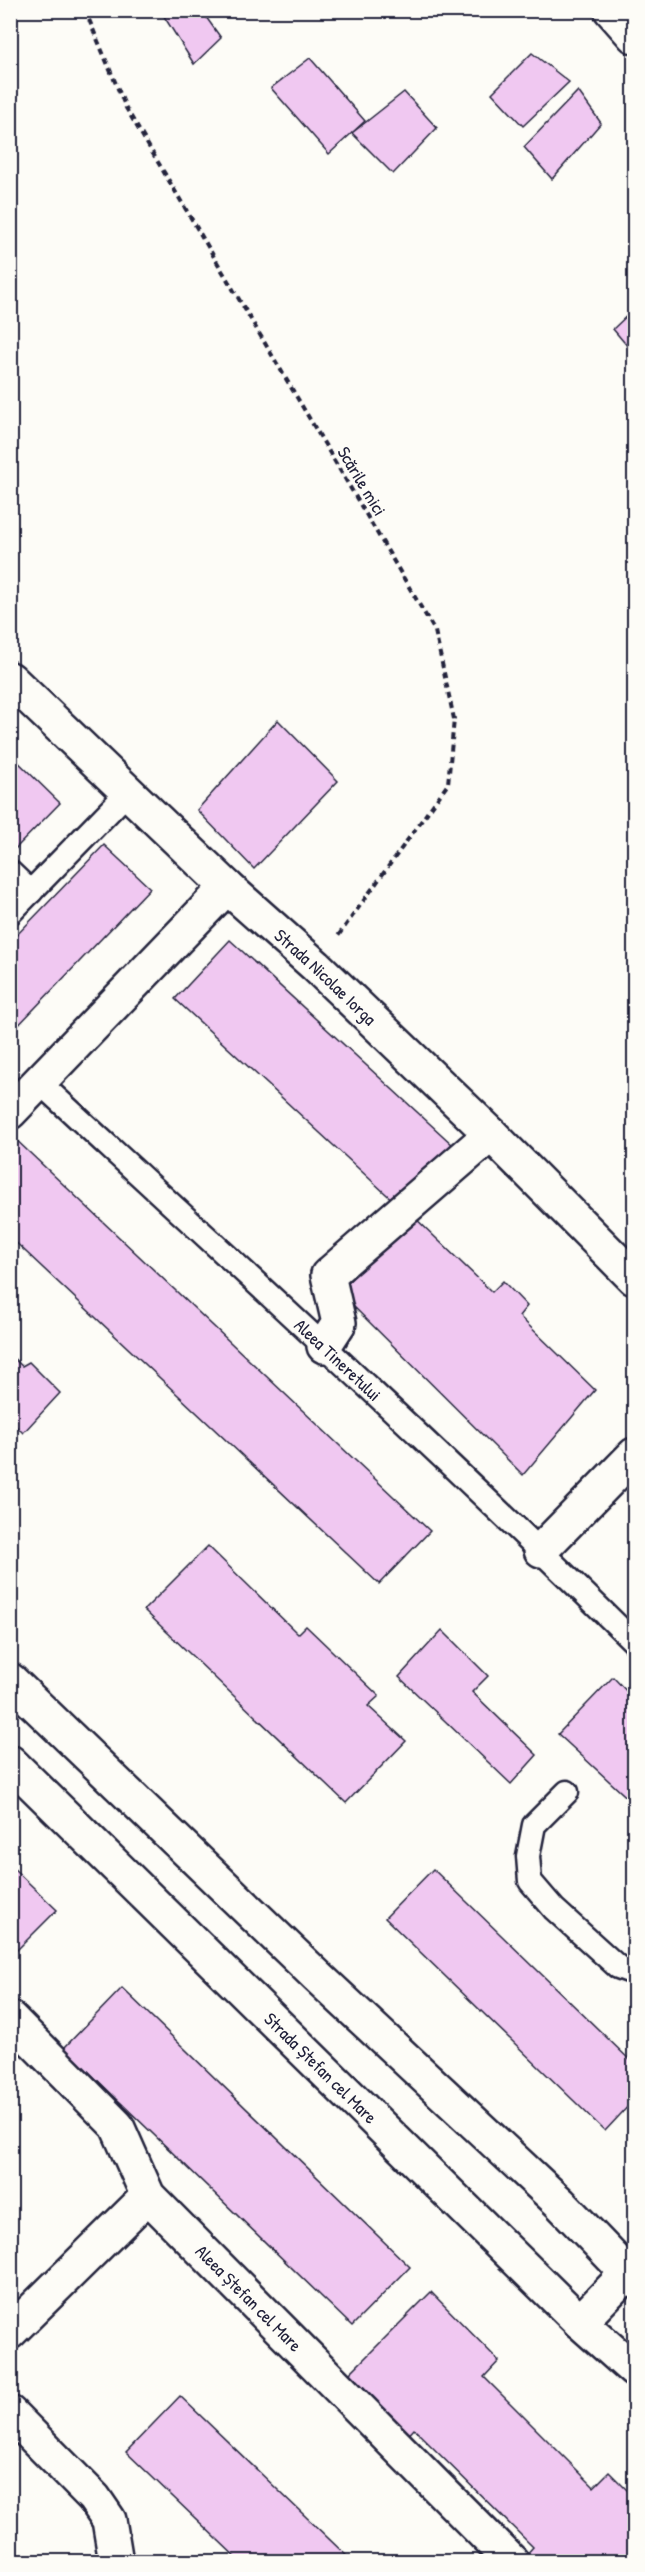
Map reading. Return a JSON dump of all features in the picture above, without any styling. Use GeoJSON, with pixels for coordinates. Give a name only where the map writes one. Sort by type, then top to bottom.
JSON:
{"type":"FeatureCollection","features":[{"type":"Feature","properties":{"kind":"street"},"geometry":{"type":"LineString","coordinates":[[611,10],[634,36]]}},
{"type":"Feature","properties":{"kind":"street","name":"Strada Nicolae Iorga"},"geometry":{"type":"LineString","coordinates":[[10,679],[227,887],[316,966],[491,1134],[634,1278]]}},
{"type":"Feature","properties":{"kind":"street"},"geometry":{"type":"LineString","coordinates":[[10,1112],[227,887]]}},
{"type":"Feature","properties":{"kind":"street"},"geometry":{"type":"LineString","coordinates":[[324,1346],[339,1323],[328,1275],[491,1134]]}},
{"type":"Feature","properties":{"kind":"street"},"geometry":{"type":"LineString","coordinates":[[541,1551],[630,1471]]}},
{"type":"Feature","properties":{"kind":"street"},"geometry":{"type":"LineString","coordinates":[[10,1680],[319,1978],[632,2273],[580,2322]]}},
{"type":"Feature","properties":{"kind":"street","name":"Strada Ștefan cel Mare"},"geometry":{"type":"LineString","coordinates":[[10,1762],[580,2322],[634,2370]]}},
{"type":"Feature","properties":{"kind":"street","name":"Aleea Ștefan cel Mare"},"geometry":{"type":"LineString","coordinates":[[10,2018],[117,2126],[148,2196],[513,2562]]}},
{"type":"Feature","properties":{"kind":"street"},"geometry":{"type":"LineString","coordinates":[[10,2332],[148,2196]]}},
{"type":"Feature","properties":{"kind":"street"},"geometry":{"type":"LineString","coordinates":[[10,2413],[94,2498],[110,2520],[116,2562]]}},
{"type":"Feature","properties":{"kind":"lane"},"geometry":{"type":"LineString","coordinates":[[10,913],[128,792]]}},
{"type":"Feature","properties":{"kind":"lane"},"geometry":{"type":"LineString","coordinates":[[10,872],[32,892]]}},
{"type":"Feature","properties":{"kind":"lane","name":"Aleea Tineretului"},"geometry":{"type":"LineString","coordinates":[[39,1082],[324,1346],[634,1642]]}},
{"type":"Feature","properties":{"kind":"lane"},"geometry":{"type":"LineString","coordinates":[[567,1792],[534,1825],[528,1856],[530,1881],[554,1909],[618,1967],[634,1973]]}},
{"type":"Feature","properties":{"kind":"path","name":"Scările mici"},"geometry":{"type":"LineString","coordinates":[[85,10],[126,108],[435,631],[454,720],[448,784],[316,966]]}},
{"type":"Feature","properties":{"kind":"building"},"geometry":{"type":"Polygon","coordinates":[[[160,10],[201,10],[221,38],[194,64],[160,10]]]}},
{"type":"Feature","properties":{"kind":"building"},"geometry":{"type":"Polygon","coordinates":[[[532,53],[569,82],[523,126],[492,93],[532,53]]]}},
{"type":"Feature","properties":{"kind":"building"},"geometry":{"type":"Polygon","coordinates":[[[310,58],[365,121],[329,154],[271,88],[310,58]]]}},
{"type":"Feature","properties":{"kind":"building"},"geometry":{"type":"Polygon","coordinates":[[[578,91],[601,123],[552,179],[524,147],[578,91]]]}},
{"type":"Feature","properties":{"kind":"building"},"geometry":{"type":"Polygon","coordinates":[[[404,92],[437,128],[393,174],[352,133],[404,92]]]}},
{"type":"Feature","properties":{"kind":"building"},"geometry":{"type":"Polygon","coordinates":[[[634,309],[634,354],[613,329],[634,309]]]}},
{"type":"Feature","properties":{"kind":"building"},"geometry":{"type":"Polygon","coordinates":[[[278,720],[338,781],[254,869],[197,810],[278,720]]]}},
{"type":"Feature","properties":{"kind":"building"},"geometry":{"type":"Polygon","coordinates":[[[10,754],[60,803],[13,851],[10,849],[10,754]]]}},
{"type":"Feature","properties":{"kind":"building"},"geometry":{"type":"Polygon","coordinates":[[[104,845],[150,888],[10,1034],[10,942],[104,845]]]}},
{"type":"Feature","properties":{"kind":"building"},"geometry":{"type":"Polygon","coordinates":[[[230,940],[454,1146],[399,1206],[175,999],[230,940]]]}},
{"type":"Feature","properties":{"kind":"building"},"geometry":{"type":"Polygon","coordinates":[[[11,1135],[430,1531],[379,1584],[10,1237],[11,1135]]]}},
{"type":"Feature","properties":{"kind":"building"},"geometry":{"type":"Polygon","coordinates":[[[411,1214],[492,1292],[503,1281],[527,1306],[519,1316],[595,1390],[523,1475],[339,1292],[411,1214]]]}},
{"type":"Feature","properties":{"kind":"building"},"geometry":{"type":"Polygon","coordinates":[[[10,1355],[22,1366],[29,1362],[60,1393],[23,1433],[12,1422],[10,1424],[10,1355]]]}},
{"type":"Feature","properties":{"kind":"building"},"geometry":{"type":"Polygon","coordinates":[[[208,1546],[298,1634],[306,1626],[379,1696],[368,1706],[406,1741],[346,1803],[144,1610],[208,1546]]]}},
{"type":"Feature","properties":{"kind":"building"},"geometry":{"type":"Polygon","coordinates":[[[442,1630],[488,1676],[472,1692],[537,1755],[511,1784],[399,1677],[442,1630]]]}},
{"type":"Feature","properties":{"kind":"building"},"geometry":{"type":"Polygon","coordinates":[[[613,1677],[634,1699],[634,1804],[558,1734],[613,1677]]]}},
{"type":"Feature","properties":{"kind":"building"},"geometry":{"type":"Polygon","coordinates":[[[10,1865],[57,1910],[10,1957],[10,1865]]]}},
{"type":"Feature","properties":{"kind":"building"},"geometry":{"type":"Polygon","coordinates":[[[433,1869],[634,2064],[634,2100],[605,2131],[385,1918],[433,1869]]]}},
{"type":"Feature","properties":{"kind":"building"},"geometry":{"type":"Polygon","coordinates":[[[122,1988],[410,2267],[352,2326],[64,2048],[122,1988]]]}},
{"type":"Feature","properties":{"kind":"building"},"geometry":{"type":"Polygon","coordinates":[[[431,2292],[499,2361],[484,2377],[594,2487],[609,2472],[634,2497],[634,2562],[528,2562],[524,2557],[533,2547],[414,2429],[406,2438],[345,2378],[431,2292]]]}},
{"type":"Feature","properties":{"kind":"building"},"geometry":{"type":"Polygon","coordinates":[[[180,2396],[353,2562],[241,2562],[126,2452],[180,2396]]]}}]}
